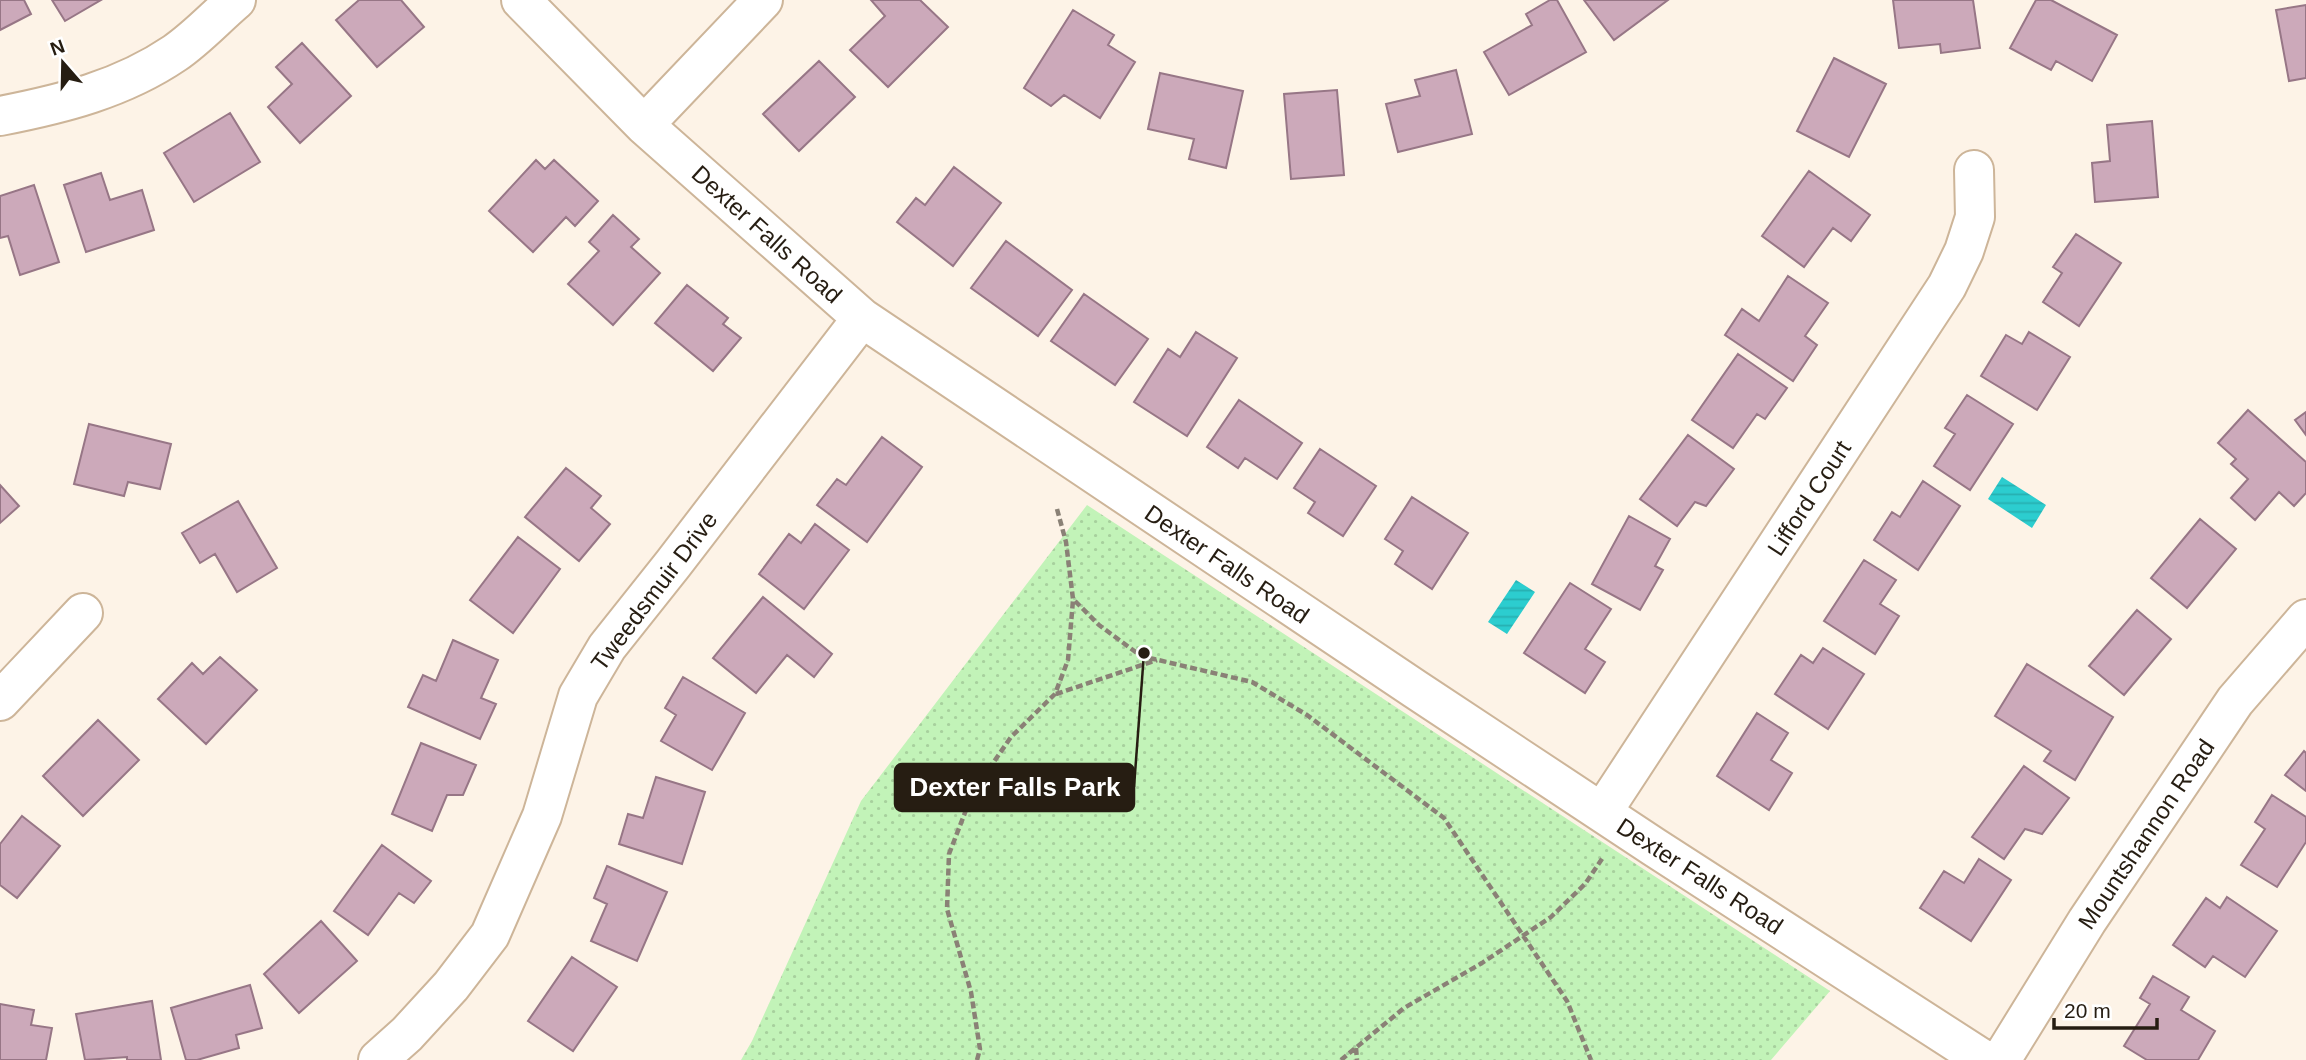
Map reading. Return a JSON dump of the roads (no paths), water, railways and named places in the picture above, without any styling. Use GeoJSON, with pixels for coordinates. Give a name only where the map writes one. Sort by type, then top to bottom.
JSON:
{"type":"FeatureCollection","features":[{"type":"Feature","properties":{"kind":"street"},"geometry":{"type":"LineString","coordinates":[[0,116],[91,95],[132,78],[176,53],[236,0]]}},
{"type":"Feature","properties":{"kind":"street","name":"Dexter Falls Road"},"geometry":{"type":"LineString","coordinates":[[521,0],[644,125],[862,318],[1201,547],[1984,1060]]}},
{"type":"Feature","properties":{"kind":"street"},"geometry":{"type":"LineString","coordinates":[[644,125],[763,0]]}},
{"type":"Feature","properties":{"kind":"street","name":"Lifford Court"},"geometry":{"type":"LineString","coordinates":[[1614,819],[1947,286],[1964,251],[1975,217],[1975,170]]}},
{"type":"Feature","properties":{"kind":"street","name":"Tweedsmuir Drive"},"geometry":{"type":"LineString","coordinates":[[378,1060],[407,1034],[451,986],[490,935],[542,816],[578,696],[607,647],[862,318]]}},
{"type":"Feature","properties":{"kind":"street"},"geometry":{"type":"LineString","coordinates":[[0,701],[83,613]]}},
{"type":"Feature","properties":{"kind":"street","name":"Mountshannon Road"},"geometry":{"type":"LineString","coordinates":[[2001,1060],[2087,921],[2235,701],[2306,620]]}},
{"type":"Feature","properties":{"kind":"water"},"geometry":{"type":"Polygon","coordinates":[[[2002,477],[2046,505],[2032,528],[1988,499],[2002,477]]]}},
{"type":"Feature","properties":{"kind":"water"},"geometry":{"type":"Polygon","coordinates":[[[1516,580],[1535,592],[1507,634],[1488,622],[1516,580]]]}},
{"type":"Feature","properties":{"kind":"place","name":"Dexter Falls Park"},"geometry":{"type":"Point","coordinates":[1144,653]}}]}
